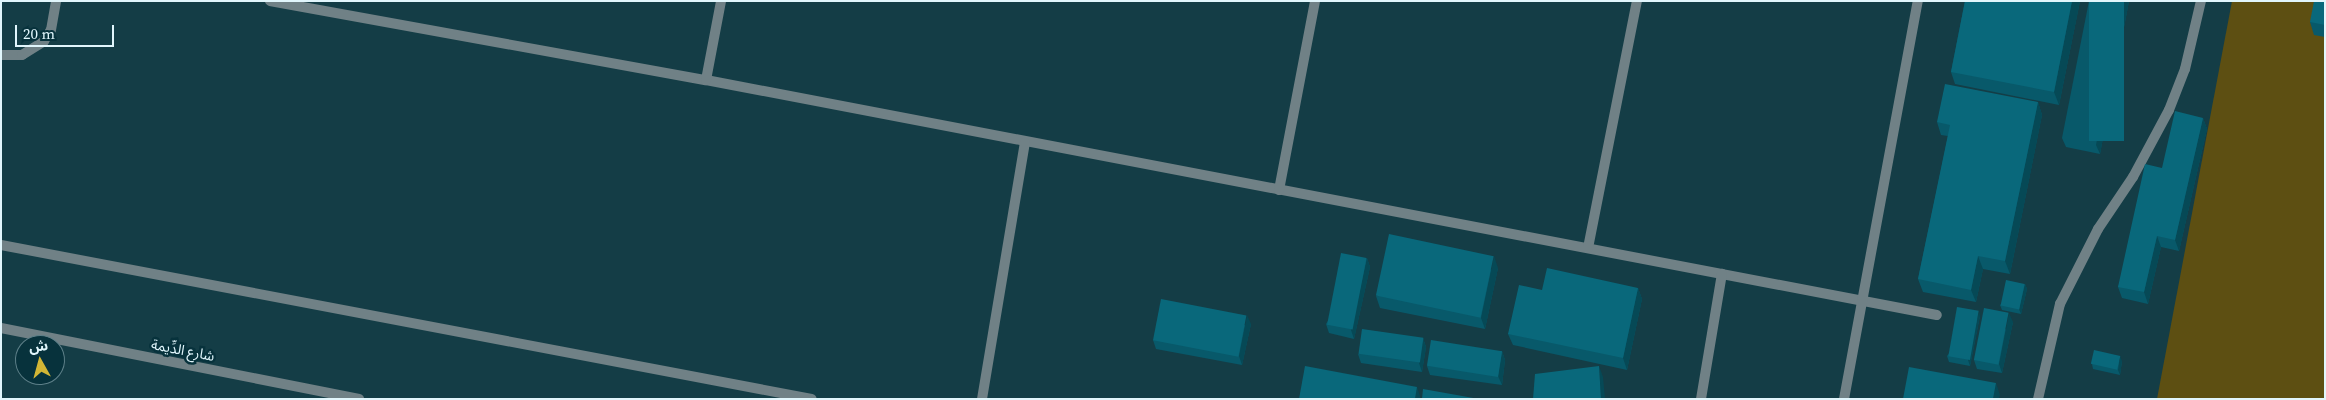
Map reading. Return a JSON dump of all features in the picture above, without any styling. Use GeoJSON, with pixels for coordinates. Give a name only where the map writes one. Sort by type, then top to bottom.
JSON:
{"type":"FeatureCollection","features":[{"type":"Feature","properties":{"kind":"street"},"geometry":{"type":"LineString","coordinates":[[1,55],[22,55],[44,41],[51,30],[56,1]]}},
{"type":"Feature","properties":{"kind":"street"},"geometry":{"type":"LineString","coordinates":[[270,1],[706,80],[1025,143],[1937,315]]}},
{"type":"Feature","properties":{"kind":"street"},"geometry":{"type":"LineString","coordinates":[[706,80],[721,1]]}},
{"type":"Feature","properties":{"kind":"street"},"geometry":{"type":"LineString","coordinates":[[1279,190],[1315,1]]}},
{"type":"Feature","properties":{"kind":"street"},"geometry":{"type":"LineString","coordinates":[[1588,248],[1637,1]]}},
{"type":"Feature","properties":{"kind":"street"},"geometry":{"type":"LineString","coordinates":[[1844,399],[1918,1]]}},
{"type":"Feature","properties":{"kind":"street"},"geometry":{"type":"LineString","coordinates":[[2038,399],[2060,304],[2093,237],[2133,176],[2169,110],[2186,69],[2201,1]]}},
{"type":"Feature","properties":{"kind":"street"},"geometry":{"type":"LineString","coordinates":[[982,399],[1025,143]]}},
{"type":"Feature","properties":{"kind":"street"},"geometry":{"type":"LineString","coordinates":[[1,245],[812,399]]}},
{"type":"Feature","properties":{"kind":"street"},"geometry":{"type":"LineString","coordinates":[[1701,399],[1722,274]]}},
{"type":"Feature","properties":{"kind":"street","name":"شارع الدِّيمة"},"geometry":{"type":"LineString","coordinates":[[1,328],[359,399]]}},
{"type":"Feature","properties":{"kind":"shaded area"},"geometry":{"type":"Polygon","coordinates":[[[2232,1],[2325,1],[2325,399],[2157,399],[2232,1]]]}},
{"type":"Feature","properties":{"kind":"building"},"geometry":{"type":"Polygon","coordinates":[[[1965,1],[2072,1],[2054,92],[1951,72],[1965,1]]]}},
{"type":"Feature","properties":{"kind":"building"},"geometry":{"type":"Polygon","coordinates":[[[2089,1],[2124,1],[2124,141],[2089,141],[2089,1]]]}},
{"type":"Feature","properties":{"kind":"building"},"geometry":{"type":"Polygon","coordinates":[[[2314,1],[2325,1],[2325,25],[2310,22],[2314,1]]]}},
{"type":"Feature","properties":{"kind":"building"},"geometry":{"type":"Polygon","coordinates":[[[1945,84],[2038,102],[2005,261],[1978,256],[1971,290],[1918,279],[1950,125],[1937,122],[1945,84]]]}},
{"type":"Feature","properties":{"kind":"building"},"geometry":{"type":"Polygon","coordinates":[[[2175,111],[2203,118],[2175,240],[2157,236],[2144,292],[2118,287],[2145,164],[2162,168],[2175,111]]]}},
{"type":"Feature","properties":{"kind":"building"},"geometry":{"type":"Polygon","coordinates":[[[1389,234],[1494,256],[1481,318],[1376,296],[1389,234]]]}},
{"type":"Feature","properties":{"kind":"building"},"geometry":{"type":"Polygon","coordinates":[[[1341,253],[1367,258],[1353,330],[1327,325],[1341,253]]]}},
{"type":"Feature","properties":{"kind":"building"},"geometry":{"type":"Polygon","coordinates":[[[1547,268],[1638,288],[1623,358],[1508,334],[1519,285],[1542,290],[1547,268]]]}},
{"type":"Feature","properties":{"kind":"building"},"geometry":{"type":"Polygon","coordinates":[[[2006,280],[2025,284],[2019,309],[2001,305],[2006,280]]]}},
{"type":"Feature","properties":{"kind":"building"},"geometry":{"type":"Polygon","coordinates":[[[1161,299],[1246,316],[1238,357],[1153,340],[1161,299]]]}},
{"type":"Feature","properties":{"kind":"building"},"geometry":{"type":"Polygon","coordinates":[[[1957,307],[1979,311],[1970,360],[1948,356],[1957,307]]]}},
{"type":"Feature","properties":{"kind":"building"},"geometry":{"type":"Polygon","coordinates":[[[1984,308],[2009,313],[1998,365],[1974,360],[1984,308]]]}},
{"type":"Feature","properties":{"kind":"building"},"geometry":{"type":"Polygon","coordinates":[[[1362,329],[1423,338],[1420,362],[1359,354],[1362,329]]]}},
{"type":"Feature","properties":{"kind":"building"},"geometry":{"type":"Polygon","coordinates":[[[1431,340],[1502,351],[1498,377],[1427,366],[1431,340]]]}},
{"type":"Feature","properties":{"kind":"building"},"geometry":{"type":"Polygon","coordinates":[[[2094,350],[2120,356],[2117,370],[2091,364],[2094,350]]]}},
{"type":"Feature","properties":{"kind":"building"},"geometry":{"type":"Polygon","coordinates":[[[1305,366],[1417,387],[1415,399],[1299,399],[1305,366]]]}},
{"type":"Feature","properties":{"kind":"building"},"geometry":{"type":"Polygon","coordinates":[[[1599,366],[1601,399],[1533,399],[1535,374],[1599,366]]]}},
{"type":"Feature","properties":{"kind":"building"},"geometry":{"type":"Polygon","coordinates":[[[1909,367],[1996,383],[1993,399],[1903,399],[1909,367]]]}},
{"type":"Feature","properties":{"kind":"building"},"geometry":{"type":"Polygon","coordinates":[[[1423,389],[1479,399],[1422,399],[1423,389]]]}}]}
